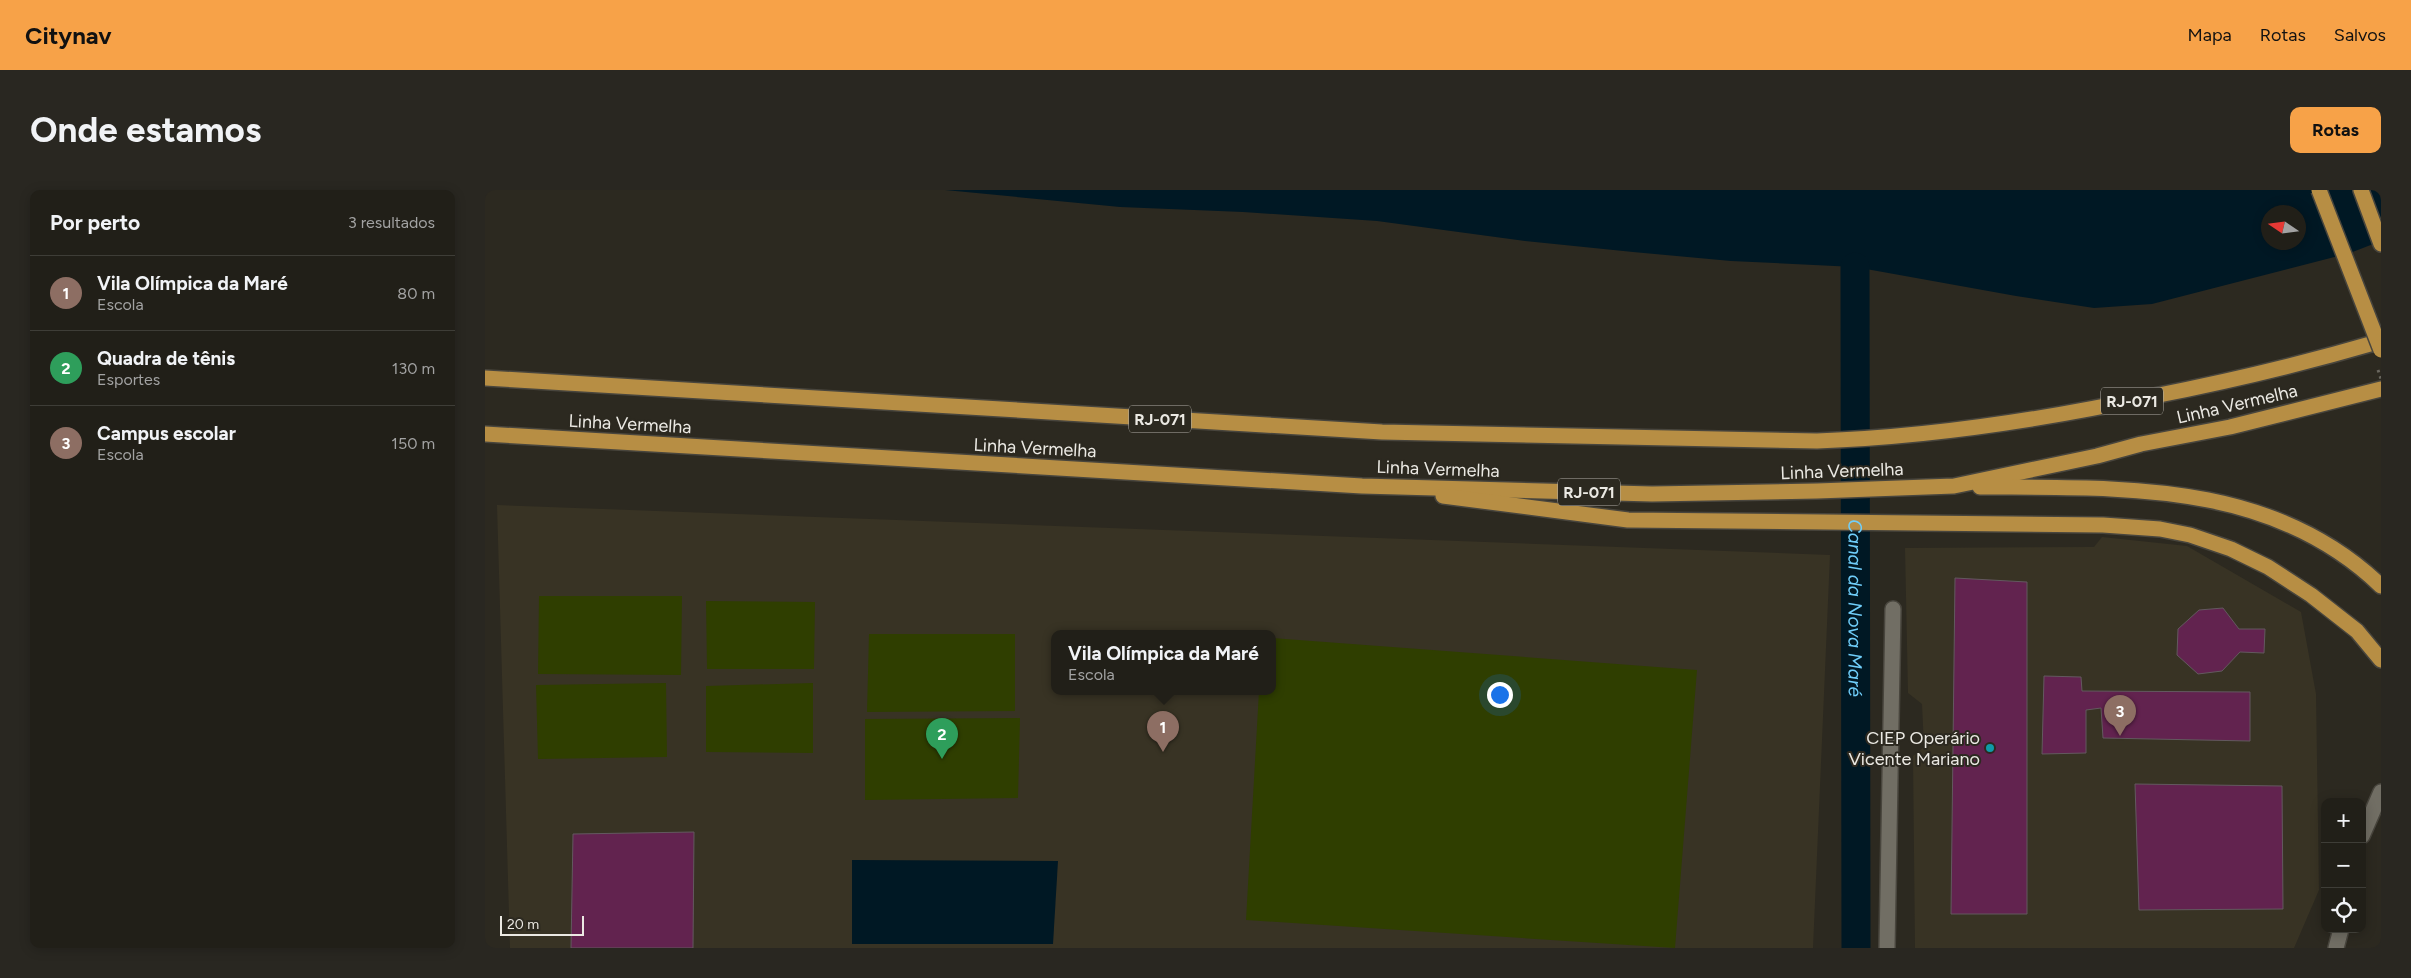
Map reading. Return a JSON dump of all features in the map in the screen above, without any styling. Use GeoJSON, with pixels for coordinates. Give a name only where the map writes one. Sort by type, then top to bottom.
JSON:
{"type":"FeatureCollection","features":[{"type":"Feature","properties":{"kind":"highway"},"geometry":{"type":"LineString","coordinates":[[2319,190],[2381,350]]}},
{"type":"Feature","properties":{"kind":"highway"},"geometry":{"type":"LineString","coordinates":[[2361,190],[2381,244]]}},
{"type":"Feature","properties":{"kind":"highway","name":"Linha Vermelha"},"geometry":{"type":"LineString","coordinates":[[485,378],[1382,432],[1817,441],[1878,439],[2014,423],[2213,384],[2381,341]]}},
{"type":"Feature","properties":{"kind":"highway","name":"Linha Vermelha"},"geometry":{"type":"LineString","coordinates":[[485,434],[1362,486],[1652,494],[1817,492],[1954,486],[2097,456],[2141,444],[2230,427],[2381,389]]}},
{"type":"Feature","properties":{"kind":"highway"},"geometry":{"type":"LineString","coordinates":[[1362,486],[1628,520],[1839,524],[2103,525],[2160,530],[2190,535],[2231,548],[2275,571],[2311,595],[2357,631],[2381,660]]}},
{"type":"Feature","properties":{"kind":"highway"},"geometry":{"type":"LineString","coordinates":[[1954,486],[2147,490],[2191,496],[2228,504],[2302,529],[2352,561],[2381,586]]}},
{"type":"Feature","properties":{"kind":"street"},"geometry":{"type":"LineString","coordinates":[[1887,948],[1893,609]]}},
{"type":"Feature","properties":{"kind":"street"},"geometry":{"type":"LineString","coordinates":[[2366,827],[2381,792]]}},
{"type":"Feature","properties":{"kind":"street"},"geometry":{"type":"LineString","coordinates":[[2366,832],[2381,819]]}},
{"type":"Feature","properties":{"kind":"street"},"geometry":{"type":"LineString","coordinates":[[2336,948],[2340,933]]}},
{"type":"Feature","properties":{"kind":"shaded area"},"geometry":{"type":"Polygon","coordinates":[[[497,505],[1830,555],[1813,948],[510,948],[497,505]]]}},
{"type":"Feature","properties":{"kind":"shaded area"},"geometry":{"type":"Polygon","coordinates":[[[2102,537],[2187,546],[2301,612],[2316,694],[2319,890],[2294,948],[1915,948],[1913,756],[1924,747],[1922,704],[1908,693],[1905,548],[2094,547],[2102,537]]]}},
{"type":"Feature","properties":{"kind":"green space"},"geometry":{"type":"Polygon","coordinates":[[[539,596],[682,596],[681,675],[538,674],[539,596]]]}},
{"type":"Feature","properties":{"kind":"green space"},"geometry":{"type":"Polygon","coordinates":[[[706,601],[815,602],[814,669],[707,669],[706,601]]]}},
{"type":"Feature","properties":{"kind":"green space"},"geometry":{"type":"Polygon","coordinates":[[[869,634],[1015,634],[1015,711],[867,712],[869,634]]]}},
{"type":"Feature","properties":{"kind":"green space"},"geometry":{"type":"Polygon","coordinates":[[[1276,638],[1697,670],[1675,948],[1246,920],[1259,695],[1276,695],[1276,638]]]}},
{"type":"Feature","properties":{"kind":"green space"},"geometry":{"type":"Polygon","coordinates":[[[666,683],[667,757],[538,759],[536,685],[666,683]]]}},
{"type":"Feature","properties":{"kind":"green space"},"geometry":{"type":"Polygon","coordinates":[[[813,683],[813,753],[706,752],[706,686],[813,683]]]}},
{"type":"Feature","properties":{"kind":"green space"},"geometry":{"type":"Polygon","coordinates":[[[1020,718],[1018,798],[865,800],[865,719],[1020,718]]]}},
{"type":"Feature","properties":{"kind":"water"},"geometry":{"type":"Polygon","coordinates":[[[945,190],[2381,190],[2381,241],[2350,253],[2152,304],[2094,308],[1855,267],[1731,261],[1525,241],[1377,221],[1243,212],[1120,207],[945,190]]]}},
{"type":"Feature","properties":{"kind":"water"},"geometry":{"type":"Polygon","coordinates":[[[852,860],[1058,861],[1053,944],[852,944],[852,860]]]}},
{"type":"Feature","properties":{"kind":"building","name":"CIEP Operário Vicente Mariano"},"geometry":{"type":"Polygon","coordinates":[[[1955,578],[2027,582],[2027,914],[1951,914],[1955,578]]]}},
{"type":"Feature","properties":{"kind":"building"},"geometry":{"type":"Polygon","coordinates":[[[2223,608],[2239,629],[2265,629],[2264,653],[2240,652],[2222,671],[2198,674],[2177,655],[2178,629],[2199,610],[2223,608]]]}},
{"type":"Feature","properties":{"kind":"building"},"geometry":{"type":"Polygon","coordinates":[[[2044,676],[2081,677],[2082,691],[2250,692],[2250,741],[2103,738],[2101,708],[2086,710],[2086,753],[2042,754],[2044,676]]]}},
{"type":"Feature","properties":{"kind":"building"},"geometry":{"type":"Polygon","coordinates":[[[2135,784],[2282,786],[2283,909],[2139,910],[2135,784]]]}},
{"type":"Feature","properties":{"kind":"building"},"geometry":{"type":"Polygon","coordinates":[[[694,832],[693,948],[571,948],[573,834],[694,832]]]}},
{"type":"Feature","properties":{"kind":"waterway","name":"Canal da Nova Maré"},"geometry":{"type":"LineString","coordinates":[[1855,267],[1856,948]]}},
{"type":"Feature","properties":{"kind":"place","name":"Campus escolar"},"geometry":{"type":"Point","coordinates":[2120,736]}},
{"type":"Feature","properties":{"kind":"place","name":"CIEP Operário Vicente Mariano"},"geometry":{"type":"Point","coordinates":[1990,748]}},
{"type":"Feature","properties":{"kind":"place","name":"Vila Olímpica da Maré"},"geometry":{"type":"Point","coordinates":[1163,752]}},
{"type":"Feature","properties":{"kind":"place","name":"Quadra de tênis"},"geometry":{"type":"Point","coordinates":[942,759]}}]}
